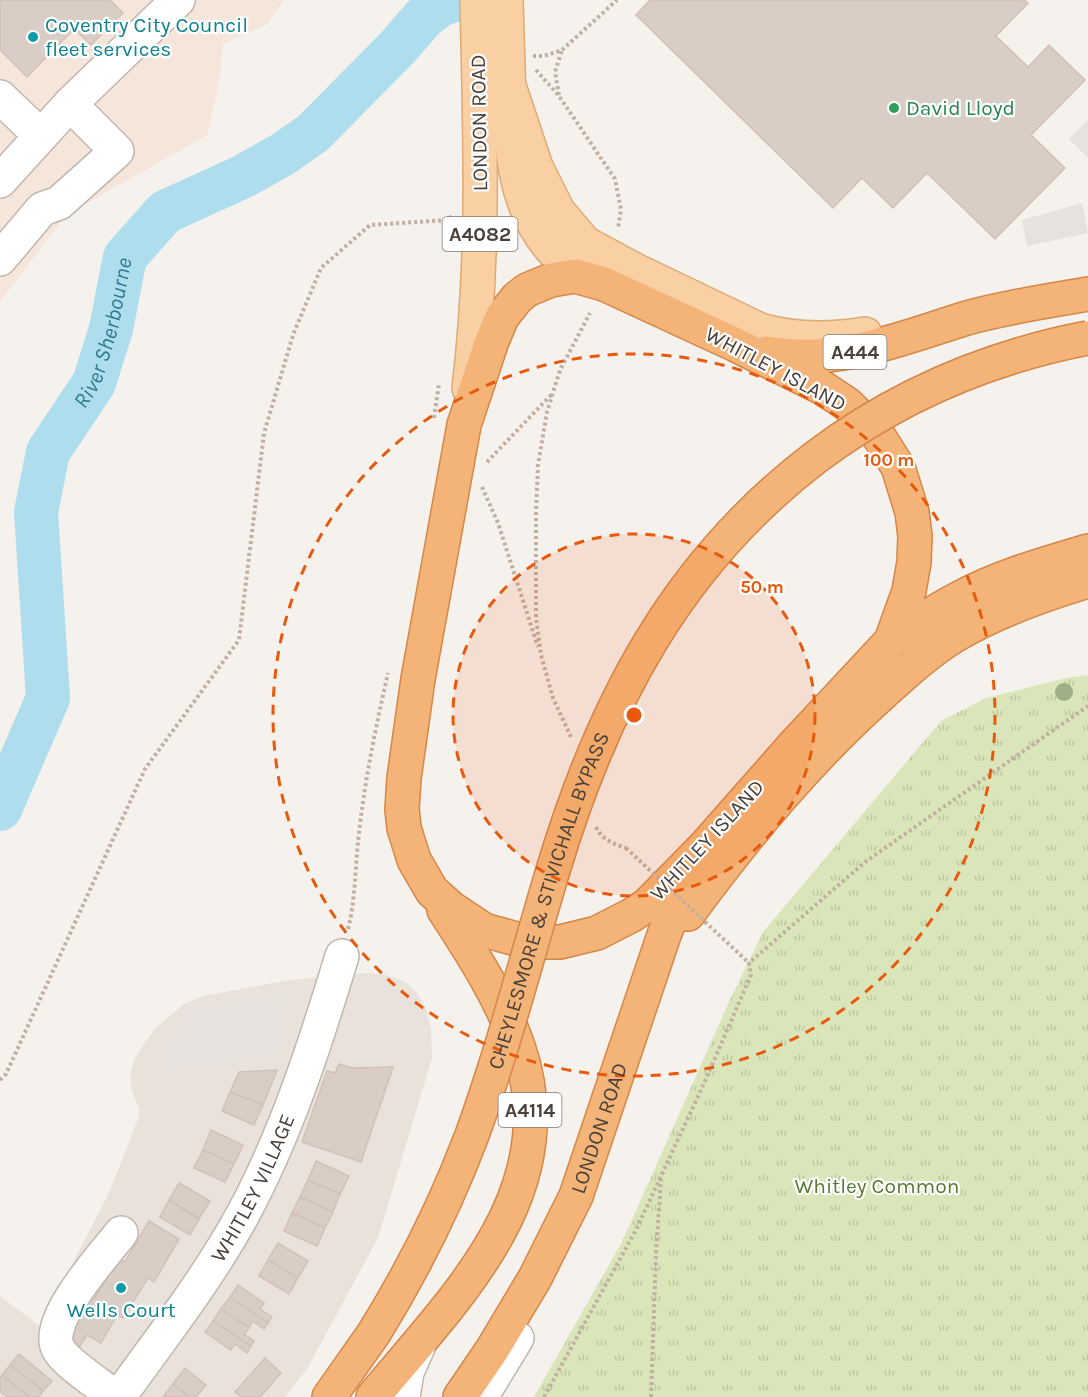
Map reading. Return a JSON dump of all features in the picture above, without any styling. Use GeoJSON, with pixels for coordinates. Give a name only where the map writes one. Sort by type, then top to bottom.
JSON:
{"type":"FeatureCollection","features":[{"type":"Feature","properties":{"kind":"highway","name":"WHITLEY ISLAND"},"geometry":{"type":"LineString","coordinates":[[566,277],[586,278],[604,284],[736,345],[823,388],[847,404],[876,432],[898,467],[912,512],[915,536],[914,562],[909,591],[891,641],[706,844],[647,905],[597,933],[560,942],[527,942],[507,938],[484,930],[451,908],[432,891],[422,876],[408,845],[404,828],[402,809],[404,778],[418,679],[464,426],[497,327],[508,307],[517,298],[540,284],[566,277]]}},
{"type":"Feature","properties":{"kind":"highway","name":"A444"},"geometry":{"type":"LineString","coordinates":[[736,345],[773,354],[828,355],[869,348],[969,317],[1088,294]]}},
{"type":"Feature","properties":{"kind":"highway","name":"CHEYLESMORE & STIVICHALL BYPASS"},"geometry":{"type":"LineString","coordinates":[[328,1397],[374,1333],[411,1272],[449,1193],[472,1134],[504,1037],[571,815],[601,739],[631,675],[684,588],[753,510],[791,476],[833,444],[877,416],[921,392],[1009,357],[1049,345],[1088,338]]}},
{"type":"Feature","properties":{"kind":"highway"},"geometry":{"type":"LineString","coordinates":[[891,641],[929,615],[981,588],[1013,574],[1088,551]]}},
{"type":"Feature","properties":{"kind":"highway"},"geometry":{"type":"LineString","coordinates":[[1038,596],[1065,576],[1088,566]]}},
{"type":"Feature","properties":{"kind":"highway"},"geometry":{"type":"LineString","coordinates":[[664,935],[684,919],[730,857],[788,788],[852,721],[906,673],[952,637],[1011,607],[1088,581]]}},
{"type":"Feature","properties":{"kind":"highway","name":"LONDON ROAD"},"geometry":{"type":"LineString","coordinates":[[460,1397],[492,1350],[535,1278],[576,1196],[664,935],[706,844]]}},
{"type":"Feature","properties":{"kind":"highway","name":"A4114"},"geometry":{"type":"LineString","coordinates":[[373,1397],[469,1282],[511,1210],[521,1186],[526,1164],[531,1117],[519,1048],[510,1025],[483,974],[432,891]]}},
{"type":"Feature","properties":{"kind":"main road","name":"LONDON ROAD"},"geometry":{"type":"LineString","coordinates":[[477,0],[503,47],[509,86],[511,144],[517,185],[526,210],[541,237],[555,253],[575,269],[604,284]]}},
{"type":"Feature","properties":{"kind":"main road","name":"LONDON ROAD"},"geometry":{"type":"LineString","coordinates":[[464,426],[476,327],[480,216],[503,47],[506,0]]}},
{"type":"Feature","properties":{"kind":"main road"},"geometry":{"type":"LineString","coordinates":[[509,86],[536,167],[558,211],[585,243],[637,271],[748,324],[791,337],[844,338],[969,317]]}},
{"type":"Feature","properties":{"kind":"street"},"geometry":{"type":"LineString","coordinates":[[0,181],[70,104],[178,0]]}},
{"type":"Feature","properties":{"kind":"street"},"geometry":{"type":"LineString","coordinates":[[0,97],[41,136]]}},
{"type":"Feature","properties":{"kind":"street"},"geometry":{"type":"LineString","coordinates":[[0,259],[42,209],[59,203],[117,151],[70,104]]}},
{"type":"Feature","properties":{"kind":"street","name":"WHITLEY VILLAGE"},"geometry":{"type":"LineString","coordinates":[[117,1397],[197,1289],[242,1216],[276,1146],[319,1032],[342,956]]}},
{"type":"Feature","properties":{"kind":"street"},"geometry":{"type":"LineString","coordinates":[[481,1397],[527,1322],[576,1196]]}},
{"type":"Feature","properties":{"kind":"street"},"geometry":{"type":"LineString","coordinates":[[117,1397],[67,1359],[59,1351],[54,1341],[55,1330],[72,1295],[121,1233]]}},
{"type":"Feature","properties":{"kind":"street"},"geometry":{"type":"LineString","coordinates":[[403,1397],[411,1360],[432,1325]]}},
{"type":"Feature","properties":{"kind":"path"},"geometry":{"type":"LineString","coordinates":[[503,47],[544,56],[562,50],[617,0]]}},
{"type":"Feature","properties":{"kind":"path"},"geometry":{"type":"LineString","coordinates":[[562,50],[555,72],[559,96],[615,178],[621,210],[617,235]]}},
{"type":"Feature","properties":{"kind":"path"},"geometry":{"type":"LineString","coordinates":[[0,1080],[6,1074],[145,769],[239,640],[264,433],[293,335],[321,268],[370,225],[447,220],[456,213]]}},
{"type":"Feature","properties":{"kind":"path"},"geometry":{"type":"LineString","coordinates":[[541,655],[536,618],[538,465],[547,412],[560,369],[590,313]]}},
{"type":"Feature","properties":{"kind":"path"},"geometry":{"type":"LineString","coordinates":[[481,468],[553,393]]}},
{"type":"Feature","properties":{"kind":"path"},"geometry":{"type":"LineString","coordinates":[[478,479],[498,523],[553,698],[573,744]]}},
{"type":"Feature","properties":{"kind":"path"},"geometry":{"type":"LineString","coordinates":[[749,963],[865,862],[1088,706]]}},
{"type":"Feature","properties":{"kind":"path"},"geometry":{"type":"LineString","coordinates":[[544,1397],[637,1228],[751,975],[749,963],[626,848],[611,843],[600,835],[593,821]]}},
{"type":"Feature","properties":{"kind":"path"},"geometry":{"type":"LineString","coordinates":[[651,1397],[656,1253],[662,1174]]}},
{"type":"Feature","properties":{"kind":"shaded area"},"geometry":{"type":"Polygon","coordinates":[[[0,0],[284,0],[267,24],[223,44],[219,82],[207,135],[66,215],[0,302],[0,0]]]}},
{"type":"Feature","properties":{"kind":"shaded area"},"geometry":{"type":"Polygon","coordinates":[[[1088,120],[1088,158],[1069,139],[1088,120]]]}},
{"type":"Feature","properties":{"kind":"shaded area"},"geometry":{"type":"Polygon","coordinates":[[[1082,203],[1088,233],[1027,246],[1022,220],[1082,203]]]}},
{"type":"Feature","properties":{"kind":"shaded area"},"geometry":{"type":"Polygon","coordinates":[[[365,973],[386,975],[404,981],[417,993],[426,1009],[431,1029],[432,1058],[378,1238],[307,1369],[285,1397],[0,1397],[0,1296],[40,1326],[108,1195],[138,1119],[139,1109],[130,1077],[134,1060],[156,1028],[184,1004],[203,996],[290,980],[365,973]]]}},
{"type":"Feature","properties":{"kind":"shaded area"},"geometry":{"type":"Polygon","coordinates":[[[286,994],[278,1054],[166,1070],[162,1035],[182,1029],[180,1013],[286,994]]]}},
{"type":"Feature","properties":{"kind":"green space","name":"Whitley Common"},"geometry":{"type":"Polygon","coordinates":[[[1088,675],[1088,1397],[534,1397],[622,1242],[728,1004],[763,932],[941,721],[986,698],[1066,678],[1088,675]]]}},
{"type":"Feature","properties":{"kind":"building","name":"Coventry City Council fleet services"},"geometry":{"type":"Polygon","coordinates":[[[0,0],[110,0],[123,13],[91,45],[74,29],[27,77],[0,50],[0,0]]]}},
{"type":"Feature","properties":{"kind":"building","name":"David Lloyd"},"geometry":{"type":"Polygon","coordinates":[[[650,0],[1024,0],[1028,3],[996,36],[1028,67],[1049,45],[1085,80],[1031,135],[1065,168],[995,239],[927,173],[893,208],[862,178],[833,208],[636,15],[650,0]]]}},
{"type":"Feature","properties":{"kind":"building"},"geometry":{"type":"Polygon","coordinates":[[[339,1064],[353,1068],[393,1067],[361,1162],[302,1142],[327,1071],[335,1073],[339,1064]]]}},
{"type":"Feature","properties":{"kind":"building"},"geometry":{"type":"Polygon","coordinates":[[[277,1070],[263,1105],[230,1092],[239,1072],[277,1070]]]}},
{"type":"Feature","properties":{"kind":"building"},"geometry":{"type":"Polygon","coordinates":[[[230,1092],[263,1105],[254,1125],[222,1111],[230,1092]]]}},
{"type":"Feature","properties":{"kind":"building"},"geometry":{"type":"Polygon","coordinates":[[[211,1130],[243,1145],[234,1164],[203,1150],[211,1130]]]}},
{"type":"Feature","properties":{"kind":"building"},"geometry":{"type":"Polygon","coordinates":[[[203,1150],[234,1164],[225,1182],[194,1168],[203,1150]]]}},
{"type":"Feature","properties":{"kind":"building"},"geometry":{"type":"Polygon","coordinates":[[[316,1161],[349,1176],[340,1194],[308,1180],[316,1161]]]}},
{"type":"Feature","properties":{"kind":"building"},"geometry":{"type":"Polygon","coordinates":[[[308,1180],[340,1194],[333,1212],[300,1197],[308,1180]]]}},
{"type":"Feature","properties":{"kind":"building"},"geometry":{"type":"Polygon","coordinates":[[[179,1183],[210,1201],[199,1219],[169,1200],[179,1183]]]}},
{"type":"Feature","properties":{"kind":"building"},"geometry":{"type":"Polygon","coordinates":[[[300,1197],[333,1212],[325,1228],[292,1213],[300,1197]]]}},
{"type":"Feature","properties":{"kind":"building"},"geometry":{"type":"Polygon","coordinates":[[[169,1200],[199,1219],[190,1235],[160,1217],[169,1200]]]}},
{"type":"Feature","properties":{"kind":"building"},"geometry":{"type":"Polygon","coordinates":[[[292,1213],[325,1228],[317,1246],[284,1231],[292,1213]]]}},
{"type":"Feature","properties":{"kind":"building","name":"Wells Court"},"geometry":{"type":"Polygon","coordinates":[[[149,1221],[179,1239],[154,1282],[148,1278],[123,1318],[117,1315],[101,1343],[87,1335],[75,1354],[58,1344],[87,1295],[94,1299],[119,1258],[125,1262],[149,1221]]]}},
{"type":"Feature","properties":{"kind":"building"},"geometry":{"type":"Polygon","coordinates":[[[278,1243],[308,1261],[298,1278],[268,1260],[278,1243]]]}},
{"type":"Feature","properties":{"kind":"building"},"geometry":{"type":"Polygon","coordinates":[[[268,1260],[298,1278],[289,1294],[259,1276],[268,1260]]]}},
{"type":"Feature","properties":{"kind":"building"},"geometry":{"type":"Polygon","coordinates":[[[238,1285],[264,1303],[260,1309],[272,1317],[268,1323],[230,1297],[238,1285]]]}},
{"type":"Feature","properties":{"kind":"building"},"geometry":{"type":"Polygon","coordinates":[[[230,1297],[268,1323],[264,1329],[253,1321],[249,1328],[221,1309],[230,1297]]]}},
{"type":"Feature","properties":{"kind":"building"},"geometry":{"type":"Polygon","coordinates":[[[221,1309],[249,1328],[244,1334],[254,1341],[251,1346],[213,1321],[221,1309]]]}},
{"type":"Feature","properties":{"kind":"building"},"geometry":{"type":"Polygon","coordinates":[[[213,1321],[251,1346],[247,1353],[235,1344],[231,1350],[205,1332],[213,1321]]]}},
{"type":"Feature","properties":{"kind":"building"},"geometry":{"type":"Polygon","coordinates":[[[19,1354],[52,1381],[43,1391],[10,1365],[19,1354]]]}},
{"type":"Feature","properties":{"kind":"building"},"geometry":{"type":"Polygon","coordinates":[[[265,1358],[281,1373],[260,1397],[242,1397],[235,1392],[265,1358]]]}},
{"type":"Feature","properties":{"kind":"building"},"geometry":{"type":"Polygon","coordinates":[[[10,1365],[43,1391],[39,1397],[30,1397],[2,1375],[10,1365]]]}},
{"type":"Feature","properties":{"kind":"building"},"geometry":{"type":"Polygon","coordinates":[[[185,1368],[206,1385],[196,1397],[189,1397],[173,1384],[185,1368]]]}},
{"type":"Feature","properties":{"kind":"building"},"geometry":{"type":"Polygon","coordinates":[[[2,1375],[30,1397],[7,1397],[0,1391],[2,1375]]]}},
{"type":"Feature","properties":{"kind":"building"},"geometry":{"type":"Polygon","coordinates":[[[173,1384],[189,1397],[163,1397],[173,1384]]]}},
{"type":"Feature","properties":{"kind":"waterway","name":"River Sherbourne"},"geometry":{"type":"LineString","coordinates":[[0,809],[48,698],[36,512],[48,452],[94,383],[111,329],[125,257],[165,212],[244,176],[283,154],[313,133],[397,48],[424,17],[440,5],[455,0]]}},
{"type":"Feature","properties":{"kind":"place","name":"Coventry City Council fleet services"},"geometry":{"type":"Point","coordinates":[33,37]}},
{"type":"Feature","properties":{"kind":"place","name":"David Lloyd"},"geometry":{"type":"Point","coordinates":[894,108]}},
{"type":"Feature","properties":{"kind":"place","name":"Wells Court"},"geometry":{"type":"Point","coordinates":[121,1288]}}]}
